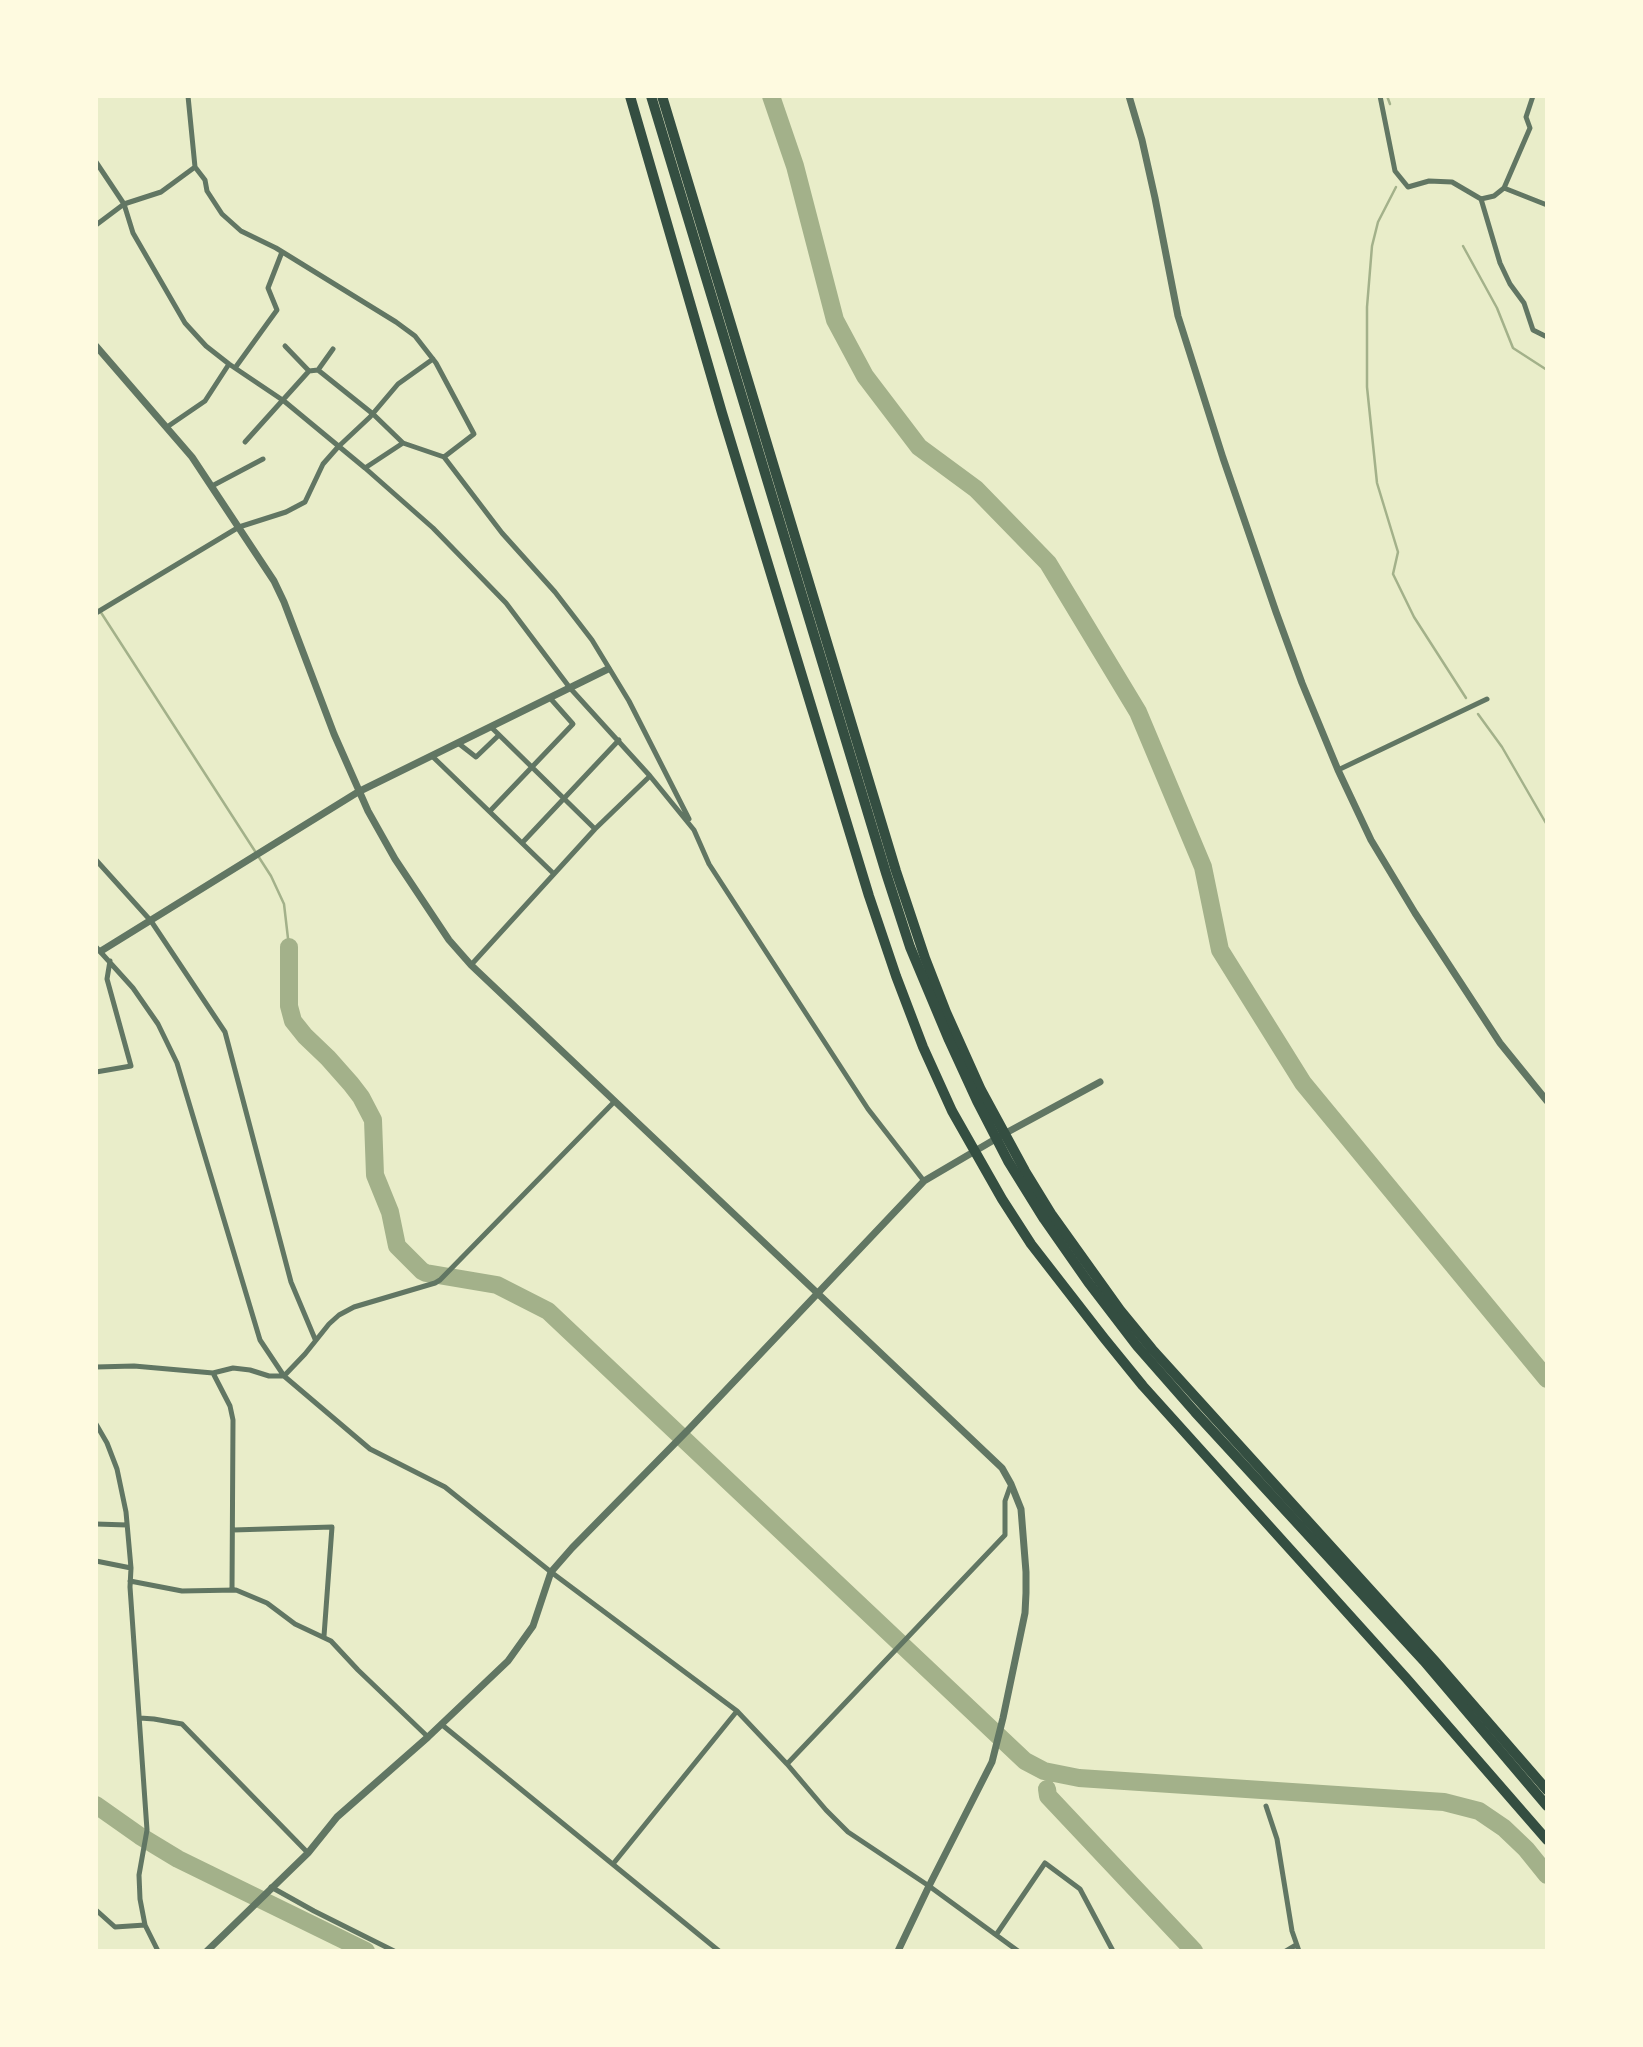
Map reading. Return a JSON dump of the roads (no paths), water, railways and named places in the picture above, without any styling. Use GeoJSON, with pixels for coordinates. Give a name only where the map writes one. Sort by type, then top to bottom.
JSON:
{"type":"FeatureCollection","features":[{"type":"Feature","properties":{"kind":"highway"},"geometry":{"type":"LineString","coordinates":[[630,96],[722,413],[869,896],[895,976],[952,1111],[1031,1244],[1135,1376],[1407,1679],[1547,1840]]}},
{"type":"Feature","properties":{"kind":"highway"},"geometry":{"type":"LineString","coordinates":[[651,96],[910,947],[949,1040],[1008,1161],[1044,1219],[1137,1346],[1424,1661],[1547,1806]]}},
{"type":"Feature","properties":{"kind":"highway"},"geometry":{"type":"LineString","coordinates":[[662,96],[866,773],[925,958],[963,1052],[1004,1134],[1052,1215],[1120,1310],[1152,1349],[1435,1661],[1547,1790]]}},
{"type":"Feature","properties":{"kind":"street"},"geometry":{"type":"LineString","coordinates":[[188,96],[195,167],[205,180],[207,191],[222,214],[241,231],[282,252],[396,322],[415,336],[433,359],[474,434],[444,457]]}},
{"type":"Feature","properties":{"kind":"street"},"geometry":{"type":"LineString","coordinates":[[1129,96],[1155,198],[1178,316],[1223,458],[1302,684],[1371,840],[1500,1043],[1547,1101]]}},
{"type":"Feature","properties":{"kind":"street"},"geometry":{"type":"LineString","coordinates":[[1380,96],[1395,171],[1408,187],[1429,181],[1452,182],[1481,199],[1500,263],[1510,284],[1524,303],[1533,330],[1547,337]]}},
{"type":"Feature","properties":{"kind":"street"},"geometry":{"type":"LineString","coordinates":[[1481,199],[1494,196],[1504,188],[1530,128],[1525,117],[1533,96]]}},
{"type":"Feature","properties":{"kind":"street"},"geometry":{"type":"LineString","coordinates":[[96,162],[124,204],[133,233],[185,323],[206,346],[282,399],[433,528],[506,603],[570,688],[619,740],[694,830]]}},
{"type":"Feature","properties":{"kind":"street"},"geometry":{"type":"LineString","coordinates":[[96,225],[124,204],[161,192],[195,167]]}},
{"type":"Feature","properties":{"kind":"street"},"geometry":{"type":"LineString","coordinates":[[1504,188],[1547,205]]}},
{"type":"Feature","properties":{"kind":"street"},"geometry":{"type":"LineString","coordinates":[[167,427],[205,401],[277,310],[268,288],[282,252]]}},
{"type":"Feature","properties":{"kind":"street"},"geometry":{"type":"LineString","coordinates":[[96,346],[167,427],[212,486],[274,581],[358,792],[395,859],[441,929],[471,965],[1002,1468],[1011,1484],[1021,1509],[1026,1572],[1025,1613],[992,1762],[898,1951]]}},
{"type":"Feature","properties":{"kind":"street"},"geometry":{"type":"LineString","coordinates":[[285,346],[309,371]]}},
{"type":"Feature","properties":{"kind":"street"},"geometry":{"type":"LineString","coordinates":[[318,370],[333,349]]}},
{"type":"Feature","properties":{"kind":"street"},"geometry":{"type":"LineString","coordinates":[[96,613],[239,527],[286,512],[306,502],[323,464],[338,447],[373,414],[398,384],[433,359]]}},
{"type":"Feature","properties":{"kind":"street"},"geometry":{"type":"LineString","coordinates":[[245,442],[309,371],[318,370],[373,414],[403,443],[444,457],[502,533],[592,640],[629,701],[709,864],[861,1098],[924,1181]]}},
{"type":"Feature","properties":{"kind":"street"},"geometry":{"type":"LineString","coordinates":[[365,468],[403,443]]}},
{"type":"Feature","properties":{"kind":"street"},"geometry":{"type":"LineString","coordinates":[[212,486],[263,458]]}},
{"type":"Feature","properties":{"kind":"street"},"geometry":{"type":"LineString","coordinates":[[96,605],[105,608]]}},
{"type":"Feature","properties":{"kind":"street"},"geometry":{"type":"LineString","coordinates":[[608,668],[358,792],[150,921],[99,949],[133,988],[158,1024],[177,1063],[260,1340],[284,1376],[370,1449],[445,1487],[551,1572],[737,1711],[848,1832],[929,1886],[1018,1951]]}},
{"type":"Feature","properties":{"kind":"street"},"geometry":{"type":"LineString","coordinates":[[489,811],[573,724],[550,698]]}},
{"type":"Feature","properties":{"kind":"street"},"geometry":{"type":"LineString","coordinates":[[1338,770],[1487,699]]}},
{"type":"Feature","properties":{"kind":"street"},"geometry":{"type":"LineString","coordinates":[[491,727],[595,829]]}},
{"type":"Feature","properties":{"kind":"street"},"geometry":{"type":"LineString","coordinates":[[458,743],[476,757],[499,735]]}},
{"type":"Feature","properties":{"kind":"street"},"geometry":{"type":"LineString","coordinates":[[522,843],[619,740]]}},
{"type":"Feature","properties":{"kind":"street"},"geometry":{"type":"LineString","coordinates":[[432,756],[554,874]]}},
{"type":"Feature","properties":{"kind":"street"},"geometry":{"type":"LineString","coordinates":[[471,965],[595,829],[650,776]]}},
{"type":"Feature","properties":{"kind":"street"},"geometry":{"type":"LineString","coordinates":[[96,860],[150,921],[225,1031],[291,1282],[316,1339]]}},
{"type":"Feature","properties":{"kind":"street"},"geometry":{"type":"LineString","coordinates":[[96,1072],[131,1066],[107,979],[110,961]]}},
{"type":"Feature","properties":{"kind":"street"},"geometry":{"type":"LineString","coordinates":[[207,1951],[308,1853],[337,1817],[428,1737],[508,1661],[522,1644],[537,1617],[551,1572],[924,1181],[1100,1082]]}},
{"type":"Feature","properties":{"kind":"street"},"geometry":{"type":"LineString","coordinates":[[96,1367],[134,1366],[213,1373],[244,1368],[269,1377],[284,1376],[340,1315],[354,1307],[440,1280],[615,1101]]}},
{"type":"Feature","properties":{"kind":"street"},"geometry":{"type":"LineString","coordinates":[[213,1373],[230,1406],[233,1420],[232,1590]]}},
{"type":"Feature","properties":{"kind":"street"},"geometry":{"type":"LineString","coordinates":[[96,1424],[107,1443],[119,1476],[127,1525],[148,1830],[139,1875],[140,1899],[145,1925],[158,1951]]}},
{"type":"Feature","properties":{"kind":"street"},"geometry":{"type":"LineString","coordinates":[[787,1764],[1005,1535],[1005,1500],[1011,1484]]}},
{"type":"Feature","properties":{"kind":"street"},"geometry":{"type":"LineString","coordinates":[[96,1524],[127,1525]]}},
{"type":"Feature","properties":{"kind":"street"},"geometry":{"type":"LineString","coordinates":[[233,1530],[332,1527],[324,1636]]}},
{"type":"Feature","properties":{"kind":"street"},"geometry":{"type":"LineString","coordinates":[[96,1561],[131,1568]]}},
{"type":"Feature","properties":{"kind":"street"},"geometry":{"type":"LineString","coordinates":[[130,1581],[182,1591],[232,1590],[267,1603],[295,1624],[324,1636],[428,1737]]}},
{"type":"Feature","properties":{"kind":"street"},"geometry":{"type":"LineString","coordinates":[[613,1864],[737,1711]]}},
{"type":"Feature","properties":{"kind":"street"},"geometry":{"type":"LineString","coordinates":[[140,1718],[182,1724],[308,1853]]}},
{"type":"Feature","properties":{"kind":"street"},"geometry":{"type":"LineString","coordinates":[[442,1724],[719,1951]]}},
{"type":"Feature","properties":{"kind":"street"},"geometry":{"type":"LineString","coordinates":[[1266,1806],[1277,1839],[1292,1931],[1298,1948],[1286,1951]]}},
{"type":"Feature","properties":{"kind":"street"},"geometry":{"type":"LineString","coordinates":[[996,1935],[1045,1863],[1080,1889],[1113,1951]]}},
{"type":"Feature","properties":{"kind":"street"},"geometry":{"type":"LineString","coordinates":[[269,1889],[394,1951]]}},
{"type":"Feature","properties":{"kind":"street"},"geometry":{"type":"LineString","coordinates":[[96,1910],[115,1927],[145,1925]]}},
{"type":"Feature","properties":{"kind":"waterway"},"geometry":{"type":"LineString","coordinates":[[771,96],[795,166],[835,320],[865,376],[919,447],[976,489],[1048,563],[1138,712],[1203,867],[1220,950],[1303,1083],[1547,1379]]}},
{"type":"Feature","properties":{"kind":"waterway"},"geometry":{"type":"LineString","coordinates":[[1387,96],[1390,104]]}},
{"type":"Feature","properties":{"kind":"waterway"},"geometry":{"type":"LineString","coordinates":[[1396,187],[1378,222],[1372,246],[1367,307],[1367,387],[1377,483],[1398,552],[1393,574],[1414,617],[1466,698]]}},
{"type":"Feature","properties":{"kind":"waterway"},"geometry":{"type":"LineString","coordinates":[[1463,246],[1497,308],[1513,348],[1547,370]]}},
{"type":"Feature","properties":{"kind":"waterway"},"geometry":{"type":"LineString","coordinates":[[100,611],[271,876],[284,904],[289,947]]}},
{"type":"Feature","properties":{"kind":"waterway"},"geometry":{"type":"LineString","coordinates":[[1478,714],[1502,747],[1547,825]]}},
{"type":"Feature","properties":{"kind":"waterway"},"geometry":{"type":"LineString","coordinates":[[289,947],[289,1006],[293,1021],[351,1084],[373,1120],[375,1175],[390,1212],[397,1246],[426,1273],[497,1285],[548,1311],[1025,1761],[1044,1771],[1079,1778],[1444,1802],[1479,1811],[1504,1828],[1547,1875]]}},
{"type":"Feature","properties":{"kind":"waterway"},"geometry":{"type":"LineString","coordinates":[[1047,1789],[1048,1796],[1194,1951]]}},
{"type":"Feature","properties":{"kind":"waterway"},"geometry":{"type":"LineString","coordinates":[[96,1805],[178,1859],[366,1951]]}}]}
